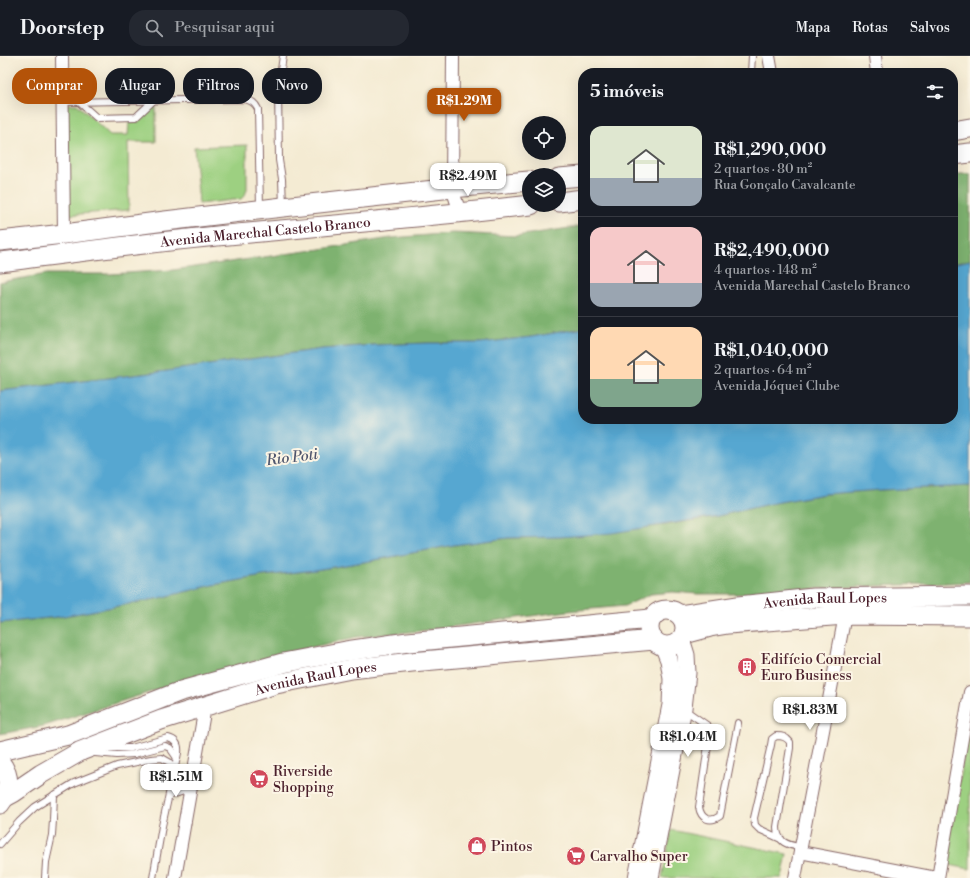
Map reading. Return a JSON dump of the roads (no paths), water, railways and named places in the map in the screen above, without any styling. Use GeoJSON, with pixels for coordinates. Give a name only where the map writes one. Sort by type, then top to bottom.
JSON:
{"type":"FeatureCollection","features":[{"type":"Feature","properties":{"kind":"main road"},"geometry":{"type":"LineString","coordinates":[[958,130],[970,128]]}},
{"type":"Feature","properties":{"kind":"main road"},"geometry":{"type":"LineString","coordinates":[[958,154],[970,152]]}},
{"type":"Feature","properties":{"kind":"main road"},"geometry":{"type":"LineString","coordinates":[[566,177],[578,176]]}},
{"type":"Feature","properties":{"kind":"main road","name":"Avenida Marechal Castelo Branco"},"geometry":{"type":"LineString","coordinates":[[0,241],[283,207],[522,182]]}},
{"type":"Feature","properties":{"kind":"main road"},"geometry":{"type":"LineString","coordinates":[[566,201],[578,200]]}},
{"type":"Feature","properties":{"kind":"main road","name":"Avenida Marechal Castelo Branco"},"geometry":{"type":"LineString","coordinates":[[0,262],[145,244],[522,206]]}},
{"type":"Feature","properties":{"kind":"main road"},"geometry":{"type":"LineString","coordinates":[[165,221],[167,242]]}},
{"type":"Feature","properties":{"kind":"main road"},"geometry":{"type":"LineString","coordinates":[[142,224],[145,244]]}},
{"type":"Feature","properties":{"kind":"main road","name":"Avenida Raul Lopes"},"geometry":{"type":"LineString","coordinates":[[680,615],[738,606],[813,598],[970,596]]}},
{"type":"Feature","properties":{"kind":"main road"},"geometry":{"type":"LineString","coordinates":[[637,878],[671,705],[672,679],[669,660],[650,634],[649,627],[651,619],[656,613],[664,610],[673,610],[684,620],[685,627],[683,636],[687,673],[683,708],[650,878]]}},
{"type":"Feature","properties":{"kind":"main road","name":"Avenida Raul Lopes"},"geometry":{"type":"LineString","coordinates":[[683,636],[710,627],[728,624],[845,615],[970,616]]}},
{"type":"Feature","properties":{"kind":"main road","name":"Avenida Raul Lopes"},"geometry":{"type":"LineString","coordinates":[[0,751],[68,735],[181,691],[283,663],[346,651],[408,642],[651,619]]}},
{"type":"Feature","properties":{"kind":"main road"},"geometry":{"type":"LineString","coordinates":[[658,643],[673,645],[683,636]]}},
{"type":"Feature","properties":{"kind":"main road","name":"Avenida Raul Lopes"},"geometry":{"type":"LineString","coordinates":[[2,800],[41,774],[87,749],[161,720],[276,684],[351,669],[412,662],[658,643]]}},
{"type":"Feature","properties":{"kind":"main road"},"geometry":{"type":"LineString","coordinates":[[0,762],[4,767],[7,776],[8,788],[2,800]]}},
{"type":"Feature","properties":{"kind":"street"},"geometry":{"type":"LineString","coordinates":[[62,56],[62,68]]}},
{"type":"Feature","properties":{"kind":"street"},"geometry":{"type":"LineString","coordinates":[[453,56],[452,188],[460,213]]}},
{"type":"Feature","properties":{"kind":"street"},"geometry":{"type":"LineString","coordinates":[[770,56],[771,68]]}},
{"type":"Feature","properties":{"kind":"street"},"geometry":{"type":"LineString","coordinates":[[875,56],[876,68]]}},
{"type":"Feature","properties":{"kind":"street"},"geometry":{"type":"LineString","coordinates":[[63,104],[64,234]]}},
{"type":"Feature","properties":{"kind":"street"},"geometry":{"type":"LineString","coordinates":[[795,878],[845,615]]}},
{"type":"Feature","properties":{"kind":"street"},"geometry":{"type":"LineString","coordinates":[[800,850],[937,878],[970,692]]}},
{"type":"Feature","properties":{"kind":"street"},"geometry":{"type":"LineString","coordinates":[[175,878],[205,707]]}},
{"type":"Feature","properties":{"kind":"lane"},"geometry":{"type":"LineString","coordinates":[[283,56],[278,90],[279,160],[282,179],[283,207]]}},
{"type":"Feature","properties":{"kind":"lane"},"geometry":{"type":"LineString","coordinates":[[751,68],[752,56]]}},
{"type":"Feature","properties":{"kind":"lane"},"geometry":{"type":"LineString","coordinates":[[175,101],[245,99],[256,104],[258,109],[260,210]]}},
{"type":"Feature","properties":{"kind":"lane"},"geometry":{"type":"LineString","coordinates":[[80,104],[97,118],[136,117],[150,104]]}},
{"type":"Feature","properties":{"kind":"lane"},"geometry":{"type":"LineString","coordinates":[[683,708],[708,726],[710,732],[699,807],[700,814],[710,820],[716,819],[720,816],[738,723]]}},
{"type":"Feature","properties":{"kind":"lane"},"geometry":{"type":"LineString","coordinates":[[781,839],[759,829],[755,825],[754,818],[772,739],[776,736],[786,737],[790,742],[777,834],[786,843],[800,850]]}},
{"type":"Feature","properties":{"kind":"lane"},"geometry":{"type":"LineString","coordinates":[[87,749],[131,748],[168,738],[177,744],[179,748],[162,826],[153,878]]}},
{"type":"Feature","properties":{"kind":"lane"},"geometry":{"type":"LineString","coordinates":[[87,749],[117,755],[125,755],[165,746],[170,748],[177,758]]}},
{"type":"Feature","properties":{"kind":"lane"},"geometry":{"type":"LineString","coordinates":[[0,844],[36,807],[74,783],[117,766],[151,759],[162,758],[175,768]]}},
{"type":"Feature","properties":{"kind":"lane"},"geometry":{"type":"LineString","coordinates":[[169,796],[190,789]]}},
{"type":"Feature","properties":{"kind":"lane"},"geometry":{"type":"LineString","coordinates":[[45,878],[46,862],[52,835],[54,795]]}},
{"type":"Feature","properties":{"kind":"water","name":"Rio Poti"},"geometry":{"type":"Polygon","coordinates":[[[970,260],[970,486],[824,494],[769,504],[718,516],[612,533],[560,537],[508,538],[454,545],[370,561],[315,570],[263,576],[213,585],[160,598],[58,617],[0,623],[0,391],[167,371],[322,349],[374,345],[480,343],[531,337],[578,329],[578,424],[958,424],[958,263],[970,260]]]}},
{"type":"Feature","properties":{"kind":"place","name":"Edifício Comercial Euro Business"},"geometry":{"type":"Point","coordinates":[747,667]}},
{"type":"Feature","properties":{"kind":"place","name":"Riverside Shopping"},"geometry":{"type":"Point","coordinates":[259,779]}},
{"type":"Feature","properties":{"kind":"place","name":"Pintos"},"geometry":{"type":"Point","coordinates":[477,846]}},
{"type":"Feature","properties":{"kind":"place","name":"Carvalho Super"},"geometry":{"type":"Point","coordinates":[576,856]}}]}
